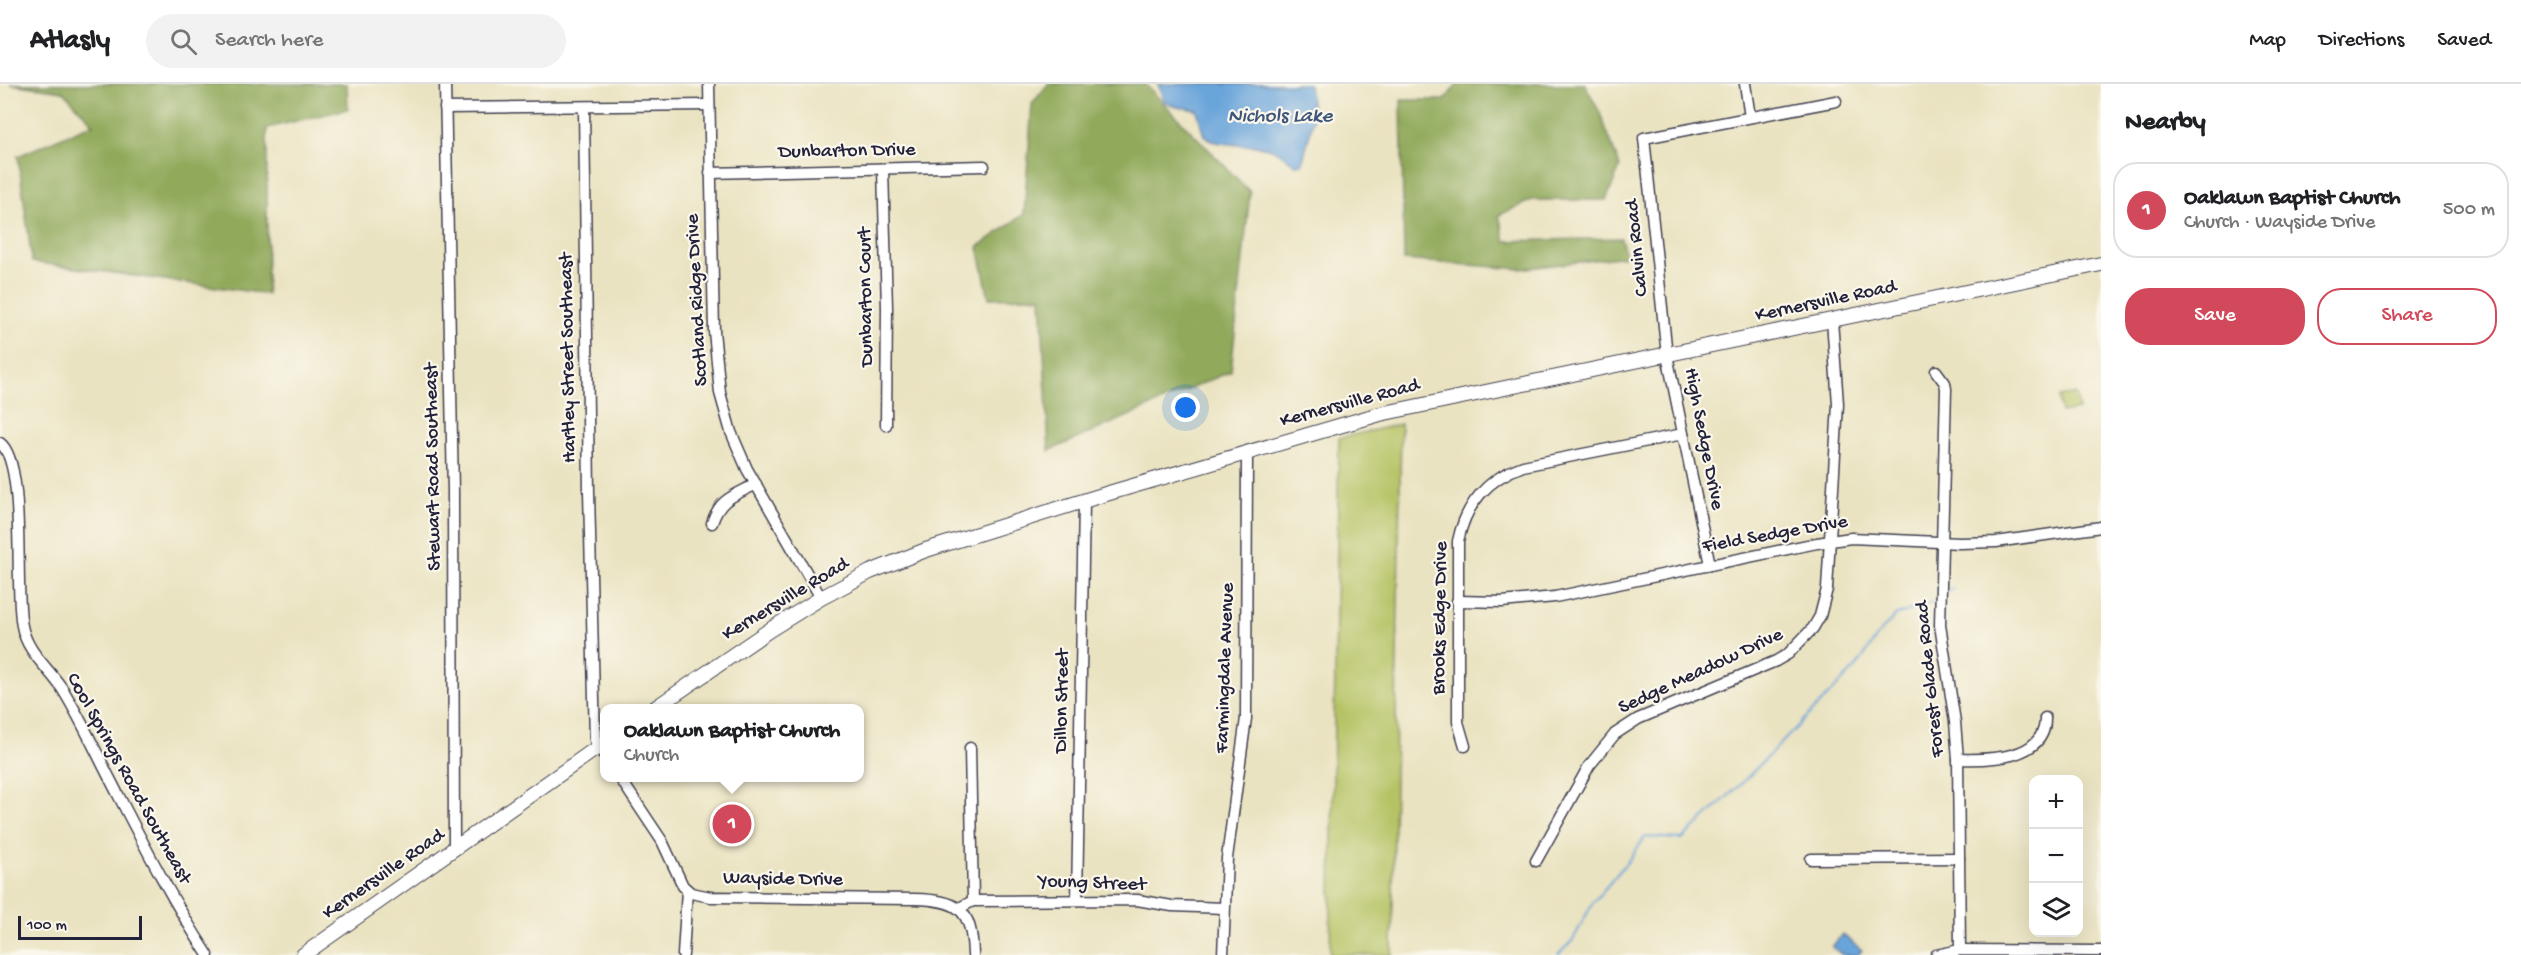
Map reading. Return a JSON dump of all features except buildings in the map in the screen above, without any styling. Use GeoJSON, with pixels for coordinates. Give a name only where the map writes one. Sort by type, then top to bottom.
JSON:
{"type":"FeatureCollection","features":[{"type":"Feature","properties":{"kind":"main road","name":"Kernersville Road"},"geometry":{"type":"LineString","coordinates":[[661,704],[821,597],[870,572],[926,550],[1380,414],[2101,264]]}},
{"type":"Feature","properties":{"kind":"main road","name":"Kernersville Road"},"geometry":{"type":"LineString","coordinates":[[309,954],[454,849],[600,750]]}},
{"type":"Feature","properties":{"kind":"street","name":"Stewart Road Southeast"},"geometry":{"type":"LineString","coordinates":[[445,84],[453,492],[454,849]]}},
{"type":"Feature","properties":{"kind":"street","name":"Scotland Ridge Drive"},"geometry":{"type":"LineString","coordinates":[[709,84],[717,372],[731,432],[756,484],[821,597]]}},
{"type":"Feature","properties":{"kind":"street"},"geometry":{"type":"LineString","coordinates":[[1745,84],[1750,117],[1836,101]]}},
{"type":"Feature","properties":{"kind":"street"},"geometry":{"type":"LineString","coordinates":[[445,108],[709,105]]}},
{"type":"Feature","properties":{"kind":"street","name":"Hartley Street Southeast"},"geometry":{"type":"LineString","coordinates":[[584,106],[595,740],[600,745]]}},
{"type":"Feature","properties":{"kind":"street","name":"Calvin Road"},"geometry":{"type":"LineString","coordinates":[[1667,355],[1644,138],[1750,117]]}},
{"type":"Feature","properties":{"kind":"street","name":"Dunbarton Drive"},"geometry":{"type":"LineString","coordinates":[[711,173],[984,166]]}},
{"type":"Feature","properties":{"kind":"street","name":"Dunbarton Court"},"geometry":{"type":"LineString","coordinates":[[883,169],[887,308],[886,425]]}},
{"type":"Feature","properties":{"kind":"street","name":"Sedge Meadow Drive"},"geometry":{"type":"LineString","coordinates":[[1536,861],[1596,754],[1615,734],[1638,719],[1776,661],[1806,638],[1820,615],[1825,602],[1838,404],[1832,320]]}},
{"type":"Feature","properties":{"kind":"street","name":"High Sedge Drive"},"geometry":{"type":"LineString","coordinates":[[1667,355],[1710,565]]}},
{"type":"Feature","properties":{"kind":"street","name":"Forest Glade Road"},"geometry":{"type":"LineString","coordinates":[[1936,371],[1945,383],[1946,389],[1940,625],[1955,722],[1958,759],[1960,950]]}},
{"type":"Feature","properties":{"kind":"street","name":"Brooks Edge Drive"},"geometry":{"type":"LineString","coordinates":[[1465,746],[1458,722],[1458,541],[1461,526],[1472,503],[1488,485],[1510,471],[1523,466],[1683,434]]}},
{"type":"Feature","properties":{"kind":"street","name":"Cool Springs Road Southeast"},"geometry":{"type":"LineString","coordinates":[[0,443],[8,451],[15,480],[20,605],[24,635],[37,658],[63,690],[166,887],[208,955]]}},
{"type":"Feature","properties":{"kind":"street","name":"Farmingdale Avenue"},"geometry":{"type":"LineString","coordinates":[[1223,955],[1228,849],[1246,718],[1247,453]]}},
{"type":"Feature","properties":{"kind":"street"},"geometry":{"type":"LineString","coordinates":[[712,523],[717,509],[723,503],[756,484]]}},
{"type":"Feature","properties":{"kind":"street","name":"Dillon Street"},"geometry":{"type":"LineString","coordinates":[[1077,900],[1084,502]]}},
{"type":"Feature","properties":{"kind":"street","name":"Field Sedge Drive"},"geometry":{"type":"LineString","coordinates":[[1457,601],[1529,601],[1830,541],[1872,538],[1996,542],[2101,527]]}},
{"type":"Feature","properties":{"kind":"street"},"geometry":{"type":"LineString","coordinates":[[1958,759],[1990,760],[2011,756],[2027,748],[2038,737],[2045,725],[2045,718]]}},
{"type":"Feature","properties":{"kind":"street"},"geometry":{"type":"LineString","coordinates":[[970,748],[973,901]]}},
{"type":"Feature","properties":{"kind":"street"},"geometry":{"type":"LineString","coordinates":[[623,782],[662,841],[687,890],[683,955]]}},
{"type":"Feature","properties":{"kind":"street"},"geometry":{"type":"LineString","coordinates":[[1811,859],[1959,858]]}},
{"type":"Feature","properties":{"kind":"street","name":"Wayside Drive"},"geometry":{"type":"LineString","coordinates":[[687,890],[701,896],[711,897],[927,899],[944,901],[959,908]]}},
{"type":"Feature","properties":{"kind":"street","name":"Young Street"},"geometry":{"type":"LineString","coordinates":[[959,908],[973,901],[1137,900],[1172,906],[1224,908]]}},
{"type":"Feature","properties":{"kind":"street"},"geometry":{"type":"LineString","coordinates":[[959,908],[966,915],[970,925],[973,955]]}},
{"type":"Feature","properties":{"kind":"street"},"geometry":{"type":"LineString","coordinates":[[1936,955],[1960,950],[2101,951]]}},
{"type":"Feature","properties":{"kind":"green space"},"geometry":{"type":"Polygon","coordinates":[[[10,84],[347,84],[348,109],[267,128],[267,294],[32,262],[18,156],[93,124],[63,91],[10,84]]]}},
{"type":"Feature","properties":{"kind":"green space"},"geometry":{"type":"Polygon","coordinates":[[[1048,84],[1145,84],[1250,192],[1231,371],[1049,451],[1041,297],[989,298],[978,247],[1024,214],[1032,104],[1048,84]]]}},
{"type":"Feature","properties":{"kind":"green space"},"geometry":{"type":"Polygon","coordinates":[[[1457,84],[1585,84],[1600,113],[1620,167],[1606,200],[1532,200],[1499,215],[1505,241],[1621,238],[1626,256],[1521,269],[1404,260],[1401,100],[1445,100],[1457,84]]]}},
{"type":"Feature","properties":{"kind":"green space"},"geometry":{"type":"Polygon","coordinates":[[[2076,394],[2079,410],[2061,413],[2059,397],[2076,394]]]}},
{"type":"Feature","properties":{"kind":"green space"},"geometry":{"type":"Polygon","coordinates":[[[1401,424],[1392,955],[1330,955],[1339,438],[1401,424]]]}},
{"type":"Feature","properties":{"kind":"water","name":"Nichols Lake"},"geometry":{"type":"Polygon","coordinates":[[[1158,84],[1309,84],[1313,121],[1302,164],[1296,165],[1272,149],[1219,143],[1204,136],[1197,110],[1173,106],[1164,101],[1158,84]]]}},
{"type":"Feature","properties":{"kind":"water"},"geometry":{"type":"Polygon","coordinates":[[[1842,934],[1862,950],[1858,955],[1843,955],[1832,947],[1842,934]]]}},
{"type":"Feature","properties":{"kind":"waterway"},"geometry":{"type":"LineString","coordinates":[[1947,593],[1953,589]]}},
{"type":"Feature","properties":{"kind":"waterway"},"geometry":{"type":"LineString","coordinates":[[1558,955],[1573,940],[1592,904],[1645,837],[1682,839],[1741,784],[1857,666],[1882,630],[1895,616],[1932,602]]}},
{"type":"Feature","properties":{"kind":"place","name":"Oaklawn Baptist Church"},"geometry":{"type":"Point","coordinates":[732,824]}}]}
